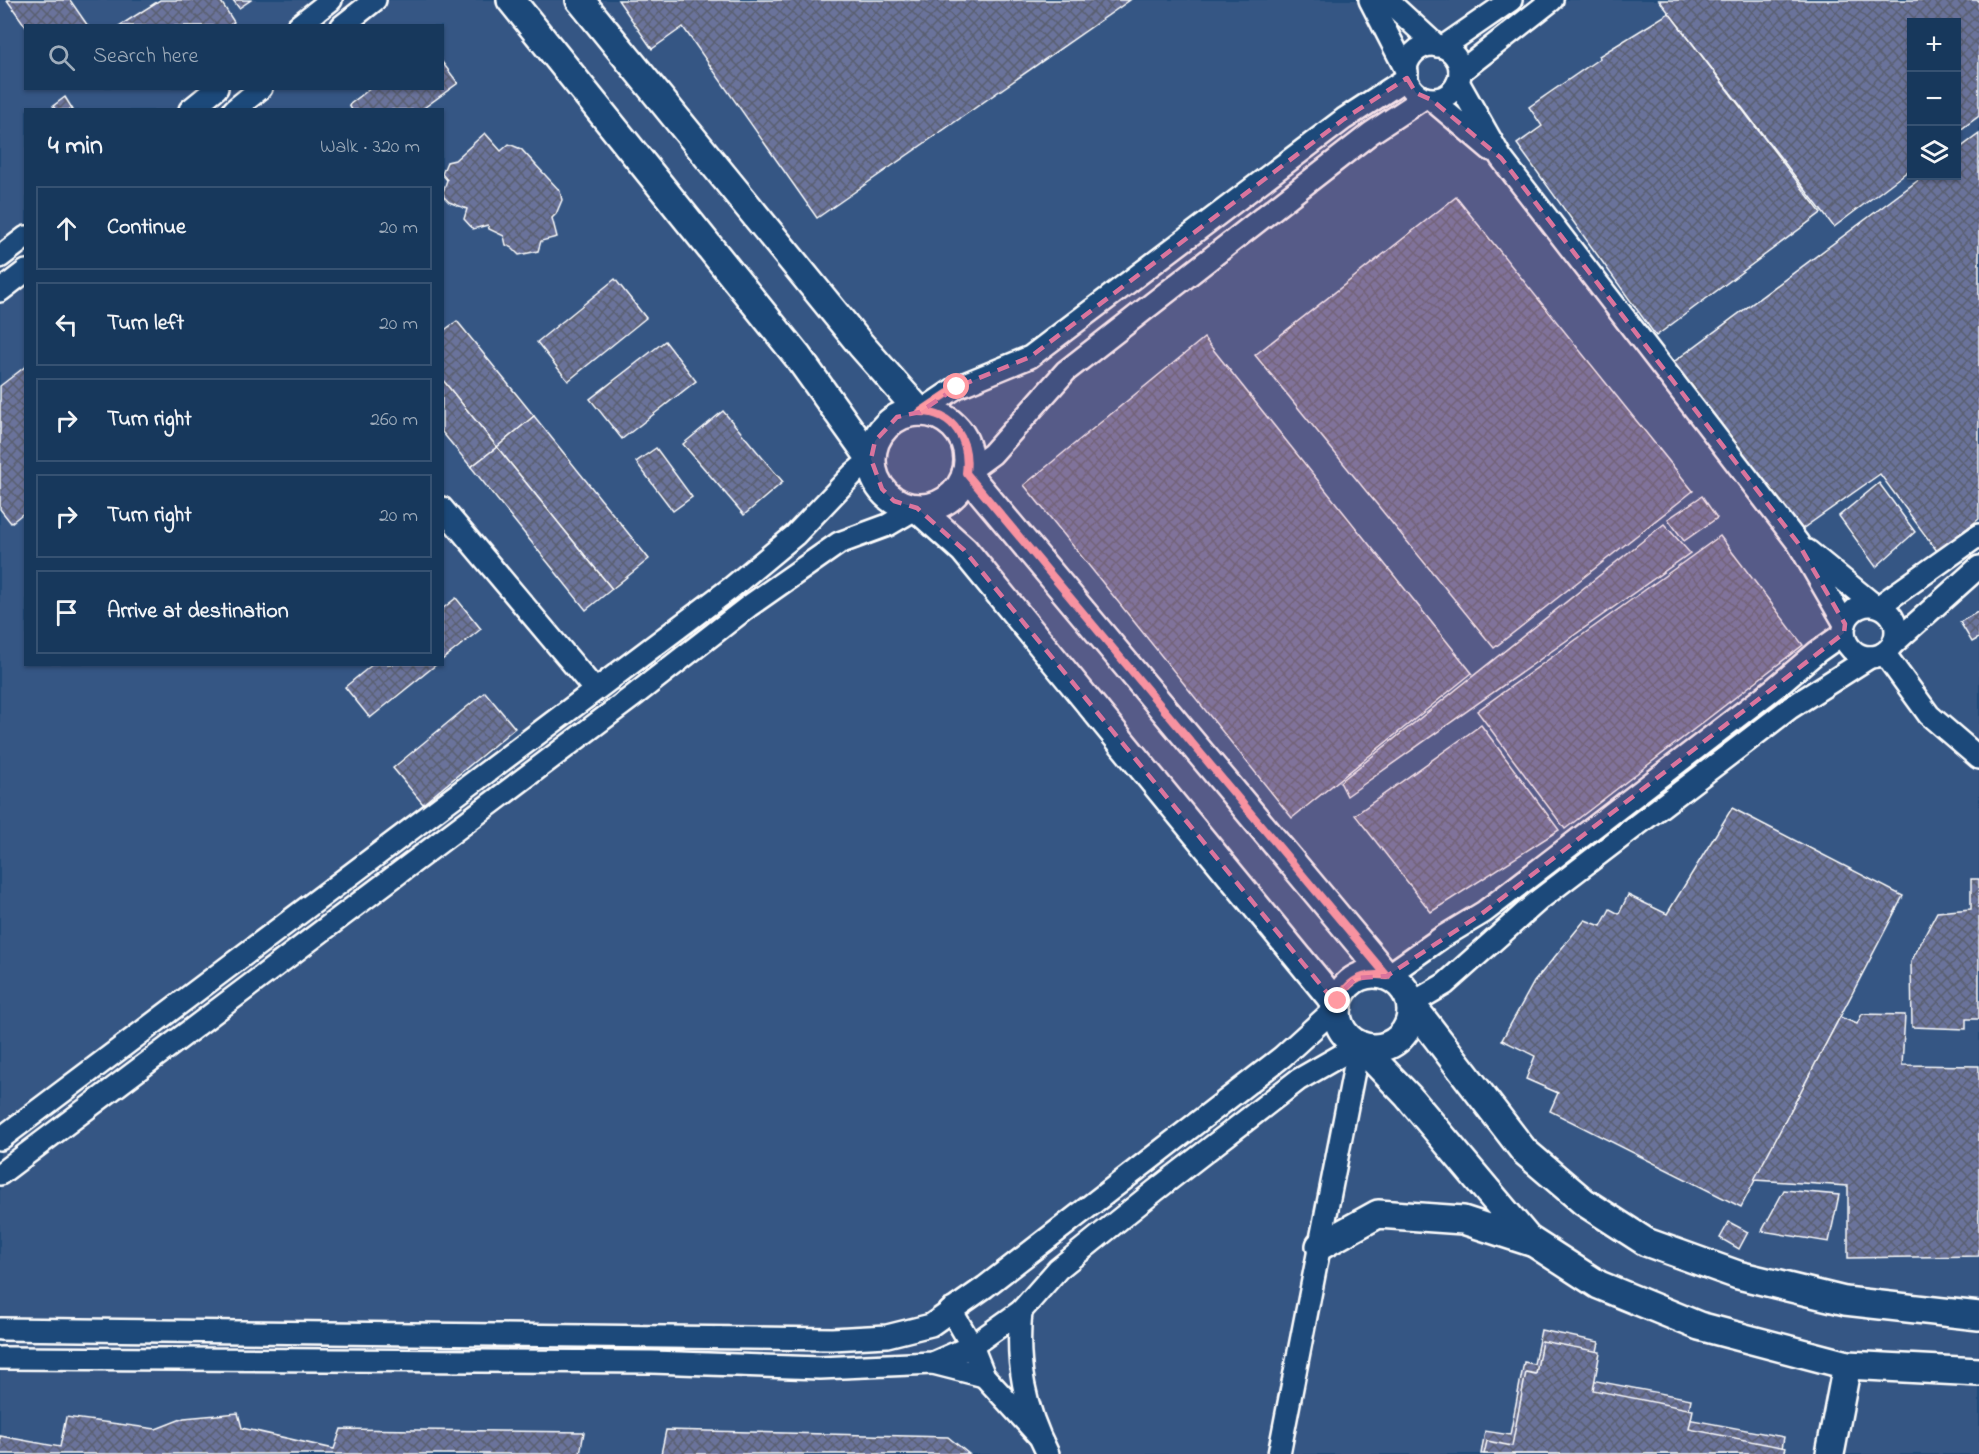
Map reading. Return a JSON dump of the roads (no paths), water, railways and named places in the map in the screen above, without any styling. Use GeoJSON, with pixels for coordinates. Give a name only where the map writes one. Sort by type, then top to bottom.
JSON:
{"type":"FeatureCollection","features":[{"type":"Feature","properties":{"kind":"street"},"geometry":{"type":"LineString","coordinates":[[301,24],[331,0]]}},
{"type":"Feature","properties":{"kind":"street"},"geometry":{"type":"LineString","coordinates":[[345,24],[375,0]]}},
{"type":"Feature","properties":{"kind":"street"},"geometry":{"type":"LineString","coordinates":[[511,0],[798,357],[871,459]]}},
{"type":"Feature","properties":{"kind":"street"},"geometry":{"type":"LineString","coordinates":[[580,0],[861,345],[920,412]]}},
{"type":"Feature","properties":{"kind":"street"},"geometry":{"type":"LineString","coordinates":[[1370,0],[1407,75],[1410,87],[1501,158]]}},
{"type":"Feature","properties":{"kind":"street"},"geometry":{"type":"LineString","coordinates":[[1387,0],[1440,47],[1454,56],[1458,63],[1459,77],[1501,158],[1798,543],[1845,628],[1846,640],[1855,652],[1883,651]]}},
{"type":"Feature","properties":{"kind":"street"},"geometry":{"type":"LineString","coordinates":[[920,412],[957,387],[1030,357],[1344,119],[1407,75],[1408,64],[1415,52],[1422,48],[1440,47],[1510,0]]}},
{"type":"Feature","properties":{"kind":"street"},"geometry":{"type":"LineString","coordinates":[[966,473],[992,454],[1066,371],[1371,133],[1428,99],[1448,94],[1455,88],[1459,77],[1552,0]]}},
{"type":"Feature","properties":{"kind":"street"},"geometry":{"type":"LineString","coordinates":[[192,108],[215,90]]}},
{"type":"Feature","properties":{"kind":"street"},"geometry":{"type":"LineString","coordinates":[[236,108],[259,90]]}},
{"type":"Feature","properties":{"kind":"street"},"geometry":{"type":"LineString","coordinates":[[0,257],[24,239]]}},
{"type":"Feature","properties":{"kind":"street"},"geometry":{"type":"LineString","coordinates":[[0,291],[24,273]]}},
{"type":"Feature","properties":{"kind":"street"},"geometry":{"type":"LineString","coordinates":[[0,1174],[623,704],[749,606],[839,543],[888,525],[918,508],[944,502],[959,488],[966,473],[968,457],[964,441],[957,429],[944,418],[928,412],[920,412],[905,415],[889,423],[875,441],[871,459],[874,476],[882,489],[894,501],[918,508],[964,550],[1338,1006]]}},
{"type":"Feature","properties":{"kind":"street"},"geometry":{"type":"LineString","coordinates":[[0,1139],[731,588],[795,535],[853,474],[871,459]]}},
{"type":"Feature","properties":{"kind":"street"},"geometry":{"type":"LineString","coordinates":[[966,473],[1387,976],[1401,986],[1411,1004],[1524,1151],[1584,1202],[1646,1242],[1738,1275],[1845,1301],[1979,1316]]}},
{"type":"Feature","properties":{"kind":"street"},"geometry":{"type":"LineString","coordinates":[[444,510],[595,690]]}},
{"type":"Feature","properties":{"kind":"street"},"geometry":{"type":"LineString","coordinates":[[1979,535],[1877,605],[1859,607],[1853,611],[1845,628],[1776,687],[1484,912],[1441,938],[1387,976],[1374,974],[1356,978],[1344,989],[1337,1015],[1341,1028],[1348,1038],[1359,1045],[1408,1096],[1528,1239],[1599,1285],[1699,1326],[1847,1365],[1979,1372]]}},
{"type":"Feature","properties":{"kind":"street"},"geometry":{"type":"LineString","coordinates":[[1798,543],[1877,605],[1887,610],[1893,617],[1896,626],[1883,651]]}},
{"type":"Feature","properties":{"kind":"street"},"geometry":{"type":"LineString","coordinates":[[1411,1004],[1444,984],[1539,900],[1790,708],[1883,651],[1979,567]]}},
{"type":"Feature","properties":{"kind":"street"},"geometry":{"type":"LineString","coordinates":[[1883,651],[1929,715],[1979,758]]}},
{"type":"Feature","properties":{"kind":"street"},"geometry":{"type":"LineString","coordinates":[[933,1363],[972,1346],[1021,1311],[1058,1269],[1298,1080],[1359,1045],[1371,1048],[1383,1047],[1395,1042],[1407,1029],[1411,1017],[1411,1004]]}},
{"type":"Feature","properties":{"kind":"street"},"geometry":{"type":"LineString","coordinates":[[0,1329],[832,1339],[887,1336],[931,1325],[985,1287],[1282,1057],[1338,1006]]}},
{"type":"Feature","properties":{"kind":"street"},"geometry":{"type":"LineString","coordinates":[[1279,1454],[1359,1045]]}},
{"type":"Feature","properties":{"kind":"street"},"geometry":{"type":"LineString","coordinates":[[1320,1246],[1378,1214],[1463,1220],[1533,1242]]}},
{"type":"Feature","properties":{"kind":"street"},"geometry":{"type":"LineString","coordinates":[[951,1310],[972,1346],[984,1376],[1043,1445]]}},
{"type":"Feature","properties":{"kind":"street"},"geometry":{"type":"LineString","coordinates":[[1021,1311],[1018,1339],[1020,1375],[1043,1445]]}},
{"type":"Feature","properties":{"kind":"street"},"geometry":{"type":"LineString","coordinates":[[0,1358],[640,1362],[820,1368],[933,1363],[984,1376]]}},
{"type":"Feature","properties":{"kind":"street"},"geometry":{"type":"LineString","coordinates":[[1830,1454],[1847,1365]]}}]}
